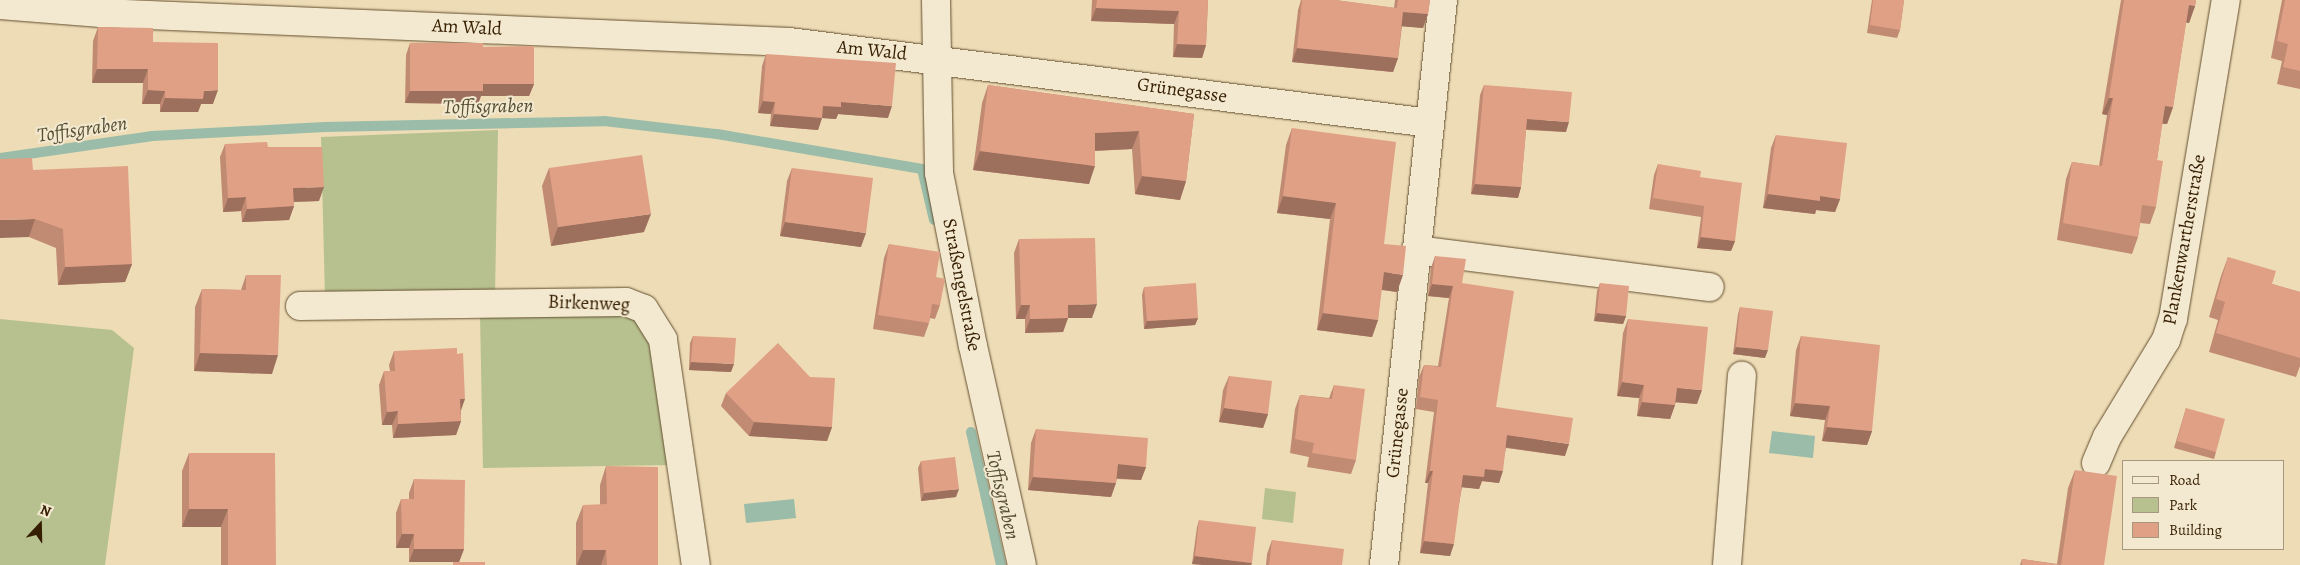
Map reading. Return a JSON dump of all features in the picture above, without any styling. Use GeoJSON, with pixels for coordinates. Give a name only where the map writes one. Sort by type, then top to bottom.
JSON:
{"type":"FeatureCollection","features":[{"type":"Feature","properties":{"kind":"street","name":"Straßengelstraße"},"geometry":{"type":"LineString","coordinates":[[936,0],[934,58],[939,173],[1022,565]]}},
{"type":"Feature","properties":{"kind":"street","name":"Grünegasse"},"geometry":{"type":"LineString","coordinates":[[1384,565],[1443,0]]}},
{"type":"Feature","properties":{"kind":"street","name":"Plankenwartherstraße"},"geometry":{"type":"LineString","coordinates":[[2096,463],[2107,437],[2166,340],[2173,319],[2226,0]]}},
{"type":"Feature","properties":{"kind":"street","name":"Am Wald"},"geometry":{"type":"LineString","coordinates":[[0,5],[111,13],[790,42],[934,58]]}},
{"type":"Feature","properties":{"kind":"street","name":"Grünegasse"},"geometry":{"type":"LineString","coordinates":[[934,58],[1430,123]]}},
{"type":"Feature","properties":{"kind":"street"},"geometry":{"type":"LineString","coordinates":[[1416,250],[1710,287]]}},
{"type":"Feature","properties":{"kind":"street","name":"Birkenweg"},"geometry":{"type":"LineString","coordinates":[[300,306],[626,302],[644,308],[663,340],[696,565]]}},
{"type":"Feature","properties":{"kind":"street"},"geometry":{"type":"LineString","coordinates":[[1727,565],[1742,376]]}},
{"type":"Feature","properties":{"kind":"green space"},"geometry":{"type":"Polygon","coordinates":[[[498,130],[495,294],[325,297],[321,137],[498,130]]]}},
{"type":"Feature","properties":{"kind":"green space"},"geometry":{"type":"Polygon","coordinates":[[[480,314],[625,314],[638,322],[653,341],[673,465],[483,468],[480,314]]]}},
{"type":"Feature","properties":{"kind":"green space"},"geometry":{"type":"Polygon","coordinates":[[[0,319],[112,330],[134,348],[105,565],[0,565],[0,319]]]}},
{"type":"Feature","properties":{"kind":"green space"},"geometry":{"type":"Polygon","coordinates":[[[1265,488],[1296,492],[1293,523],[1262,519],[1265,488]]]}},
{"type":"Feature","properties":{"kind":"shaded area"},"geometry":{"type":"Polygon","coordinates":[[[1772,431],[1815,436],[1813,458],[1769,453],[1772,431]]]}},
{"type":"Feature","properties":{"kind":"shaded area"},"geometry":{"type":"Polygon","coordinates":[[[794,499],[796,518],[746,523],[744,504],[794,499]]]}},
{"type":"Feature","properties":{"kind":"building"},"geometry":{"type":"Polygon","coordinates":[[[1097,0],[1208,0],[1206,45],[1177,44],[1179,11],[1096,8],[1097,0]]]}},
{"type":"Feature","properties":{"kind":"building"},"geometry":{"type":"Polygon","coordinates":[[[1302,0],[1335,0],[1397,8],[1398,0],[1430,0],[1428,14],[1403,12],[1398,58],[1297,48],[1302,0]]]}},
{"type":"Feature","properties":{"kind":"building"},"geometry":{"type":"Polygon","coordinates":[[[1873,0],[1904,0],[1900,30],[1870,25],[1873,0]]]}},
{"type":"Feature","properties":{"kind":"building"},"geometry":{"type":"Polygon","coordinates":[[[2124,0],[2196,0],[2195,6],[2189,5],[2173,107],[2165,106],[2157,160],[2163,161],[2156,207],[2142,205],[2138,237],[2063,223],[2072,162],[2102,166],[2113,98],[2109,98],[2124,0]]]}},
{"type":"Feature","properties":{"kind":"building"},"geometry":{"type":"Polygon","coordinates":[[[2285,0],[2300,0],[2300,71],[2283,67],[2288,44],[2277,41],[2285,0]]]}},
{"type":"Feature","properties":{"kind":"building"},"geometry":{"type":"Polygon","coordinates":[[[98,27],[153,28],[153,42],[218,43],[218,90],[204,91],[203,99],[165,98],[165,91],[148,90],[148,69],[97,69],[98,27]]]}},
{"type":"Feature","properties":{"kind":"building"},"geometry":{"type":"Polygon","coordinates":[[[410,43],[483,43],[483,47],[534,46],[534,84],[483,84],[483,91],[410,91],[410,43]]]}},
{"type":"Feature","properties":{"kind":"building"},"geometry":{"type":"Polygon","coordinates":[[[766,54],[896,63],[892,106],[841,102],[841,107],[823,106],[822,118],[774,114],[775,102],[763,101],[766,54]]]}},
{"type":"Feature","properties":{"kind":"building"},"geometry":{"type":"Polygon","coordinates":[[[988,85],[1194,114],[1186,181],[1142,176],[1139,131],[1095,133],[1095,166],[980,151],[988,85]]]}},
{"type":"Feature","properties":{"kind":"building"},"geometry":{"type":"Polygon","coordinates":[[[1484,85],[1572,92],[1569,122],[1527,119],[1521,187],[1475,184],[1484,85]]]}},
{"type":"Feature","properties":{"kind":"building"},"geometry":{"type":"Polygon","coordinates":[[[1292,128],[1396,142],[1384,244],[1406,246],[1403,275],[1384,272],[1378,320],[1323,313],[1336,203],[1283,196],[1292,128]]]}},
{"type":"Feature","properties":{"kind":"building"},"geometry":{"type":"Polygon","coordinates":[[[1776,135],[1847,143],[1840,199],[1820,196],[1820,201],[1768,194],[1776,135]]]}},
{"type":"Feature","properties":{"kind":"building"},"geometry":{"type":"Polygon","coordinates":[[[267,142],[268,147],[322,147],[324,187],[293,188],[294,206],[247,209],[246,197],[228,198],[225,144],[267,142]]]}},
{"type":"Feature","properties":{"kind":"building"},"geometry":{"type":"Polygon","coordinates":[[[642,155],[651,214],[558,227],[549,168],[642,155]]]}},
{"type":"Feature","properties":{"kind":"building"},"geometry":{"type":"Polygon","coordinates":[[[32,158],[33,170],[128,166],[132,264],[65,267],[63,229],[35,219],[0,220],[0,159],[32,158]]]}},
{"type":"Feature","properties":{"kind":"building"},"geometry":{"type":"Polygon","coordinates":[[[1658,164],[1701,171],[1700,177],[1742,183],[1735,241],[1701,237],[1704,206],[1653,198],[1658,164]]]}},
{"type":"Feature","properties":{"kind":"building"},"geometry":{"type":"Polygon","coordinates":[[[792,168],[873,178],[866,233],[785,222],[792,168]]]}},
{"type":"Feature","properties":{"kind":"building"},"geometry":{"type":"Polygon","coordinates":[[[1095,238],[1097,304],[1068,305],[1068,318],[1030,319],[1030,305],[1021,305],[1019,239],[1095,238]]]}},
{"type":"Feature","properties":{"kind":"building"},"geometry":{"type":"Polygon","coordinates":[[[889,244],[940,252],[936,277],[945,279],[940,305],[932,304],[929,323],[878,315],[889,244]]]}},
{"type":"Feature","properties":{"kind":"building"},"geometry":{"type":"Polygon","coordinates":[[[1435,256],[1466,259],[1462,283],[1514,291],[1496,407],[1573,418],[1569,444],[1507,435],[1503,471],[1485,469],[1484,477],[1463,475],[1454,544],[1424,541],[1433,471],[1430,471],[1438,400],[1420,397],[1424,365],[1441,367],[1453,286],[1432,284],[1435,256]]]}},
{"type":"Feature","properties":{"kind":"building"},"geometry":{"type":"Polygon","coordinates":[[[2228,257],[2276,271],[2272,284],[2300,292],[2300,358],[2216,333],[2225,302],[2216,299],[2228,257]]]}},
{"type":"Feature","properties":{"kind":"building"},"geometry":{"type":"Polygon","coordinates":[[[246,275],[281,275],[278,355],[200,353],[202,289],[246,290],[246,275]]]}},
{"type":"Feature","properties":{"kind":"building"},"geometry":{"type":"Polygon","coordinates":[[[1196,283],[1198,318],[1147,321],[1144,287],[1196,283]]]}},
{"type":"Feature","properties":{"kind":"building"},"geometry":{"type":"Polygon","coordinates":[[[1600,283],[1629,286],[1626,316],[1597,313],[1600,283]]]}},
{"type":"Feature","properties":{"kind":"building"},"geometry":{"type":"Polygon","coordinates":[[[1740,307],[1773,311],[1768,350],[1736,347],[1740,307]]]}},
{"type":"Feature","properties":{"kind":"building"},"geometry":{"type":"Polygon","coordinates":[[[1628,319],[1708,327],[1702,390],[1677,388],[1675,405],[1642,402],[1644,385],[1622,382],[1628,319]]]}},
{"type":"Feature","properties":{"kind":"building"},"geometry":{"type":"Polygon","coordinates":[[[693,336],[736,338],[734,364],[691,362],[693,336]]]}},
{"type":"Feature","properties":{"kind":"building"},"geometry":{"type":"Polygon","coordinates":[[[1801,336],[1880,345],[1872,431],[1827,427],[1830,406],[1795,403],[1801,336]]]}},
{"type":"Feature","properties":{"kind":"building"},"geometry":{"type":"Polygon","coordinates":[[[778,343],[810,377],[835,378],[832,427],[754,422],[726,393],[778,343]]]}},
{"type":"Feature","properties":{"kind":"building"},"geometry":{"type":"Polygon","coordinates":[[[457,348],[457,354],[463,353],[465,399],[460,399],[461,421],[398,424],[398,411],[387,412],[384,371],[395,371],[394,351],[457,348]]]}},
{"type":"Feature","properties":{"kind":"building"},"geometry":{"type":"Polygon","coordinates":[[[1229,376],[1272,381],[1268,414],[1224,408],[1229,376]]]}},
{"type":"Feature","properties":{"kind":"building"},"geometry":{"type":"Polygon","coordinates":[[[1334,385],[1365,389],[1356,460],[1312,453],[1314,443],[1295,439],[1300,395],[1332,399],[1334,385]]]}},
{"type":"Feature","properties":{"kind":"building"},"geometry":{"type":"Polygon","coordinates":[[[2186,408],[2225,419],[2216,452],[2177,441],[2186,408]]]}},
{"type":"Feature","properties":{"kind":"building"},"geometry":{"type":"Polygon","coordinates":[[[1036,429],[1148,438],[1146,467],[1118,464],[1116,483],[1033,477],[1036,429]]]}},
{"type":"Feature","properties":{"kind":"building"},"geometry":{"type":"Polygon","coordinates":[[[189,453],[275,453],[276,565],[228,565],[228,509],[189,509],[189,453]]]}},
{"type":"Feature","properties":{"kind":"building"},"geometry":{"type":"Polygon","coordinates":[[[955,457],[959,489],[924,493],[921,461],[955,457]]]}},
{"type":"Feature","properties":{"kind":"building"},"geometry":{"type":"Polygon","coordinates":[[[606,466],[658,467],[658,565],[607,565],[606,550],[583,550],[583,505],[607,504],[606,466]]]}},
{"type":"Feature","properties":{"kind":"building"},"geometry":{"type":"Polygon","coordinates":[[[2075,470],[2117,476],[2104,565],[2061,565],[2075,470]]]}},
{"type":"Feature","properties":{"kind":"building"},"geometry":{"type":"Polygon","coordinates":[[[414,479],[465,480],[464,549],[414,549],[414,534],[402,534],[401,499],[414,499],[414,479]]]}},
{"type":"Feature","properties":{"kind":"building"},"geometry":{"type":"Polygon","coordinates":[[[1199,520],[1256,527],[1252,563],[1195,556],[1199,520]]]}},
{"type":"Feature","properties":{"kind":"building"},"geometry":{"type":"Polygon","coordinates":[[[1272,540],[1344,549],[1342,565],[1269,565],[1272,540]]]}},
{"type":"Feature","properties":{"kind":"building"},"geometry":{"type":"Polygon","coordinates":[[[2022,559],[2061,565],[2022,565],[2022,559]]]}},
{"type":"Feature","properties":{"kind":"building"},"geometry":{"type":"Polygon","coordinates":[[[453,562],[485,562],[485,565],[453,565],[453,562]]]}},
{"type":"Feature","properties":{"kind":"waterway","name":"Toffisgraben"},"geometry":{"type":"LineString","coordinates":[[0,158],[152,136],[325,127],[604,121],[717,134],[922,169],[934,220]]}},
{"type":"Feature","properties":{"kind":"waterway","name":"Toffisgraben"},"geometry":{"type":"LineString","coordinates":[[971,432],[1001,565]]}}]}
